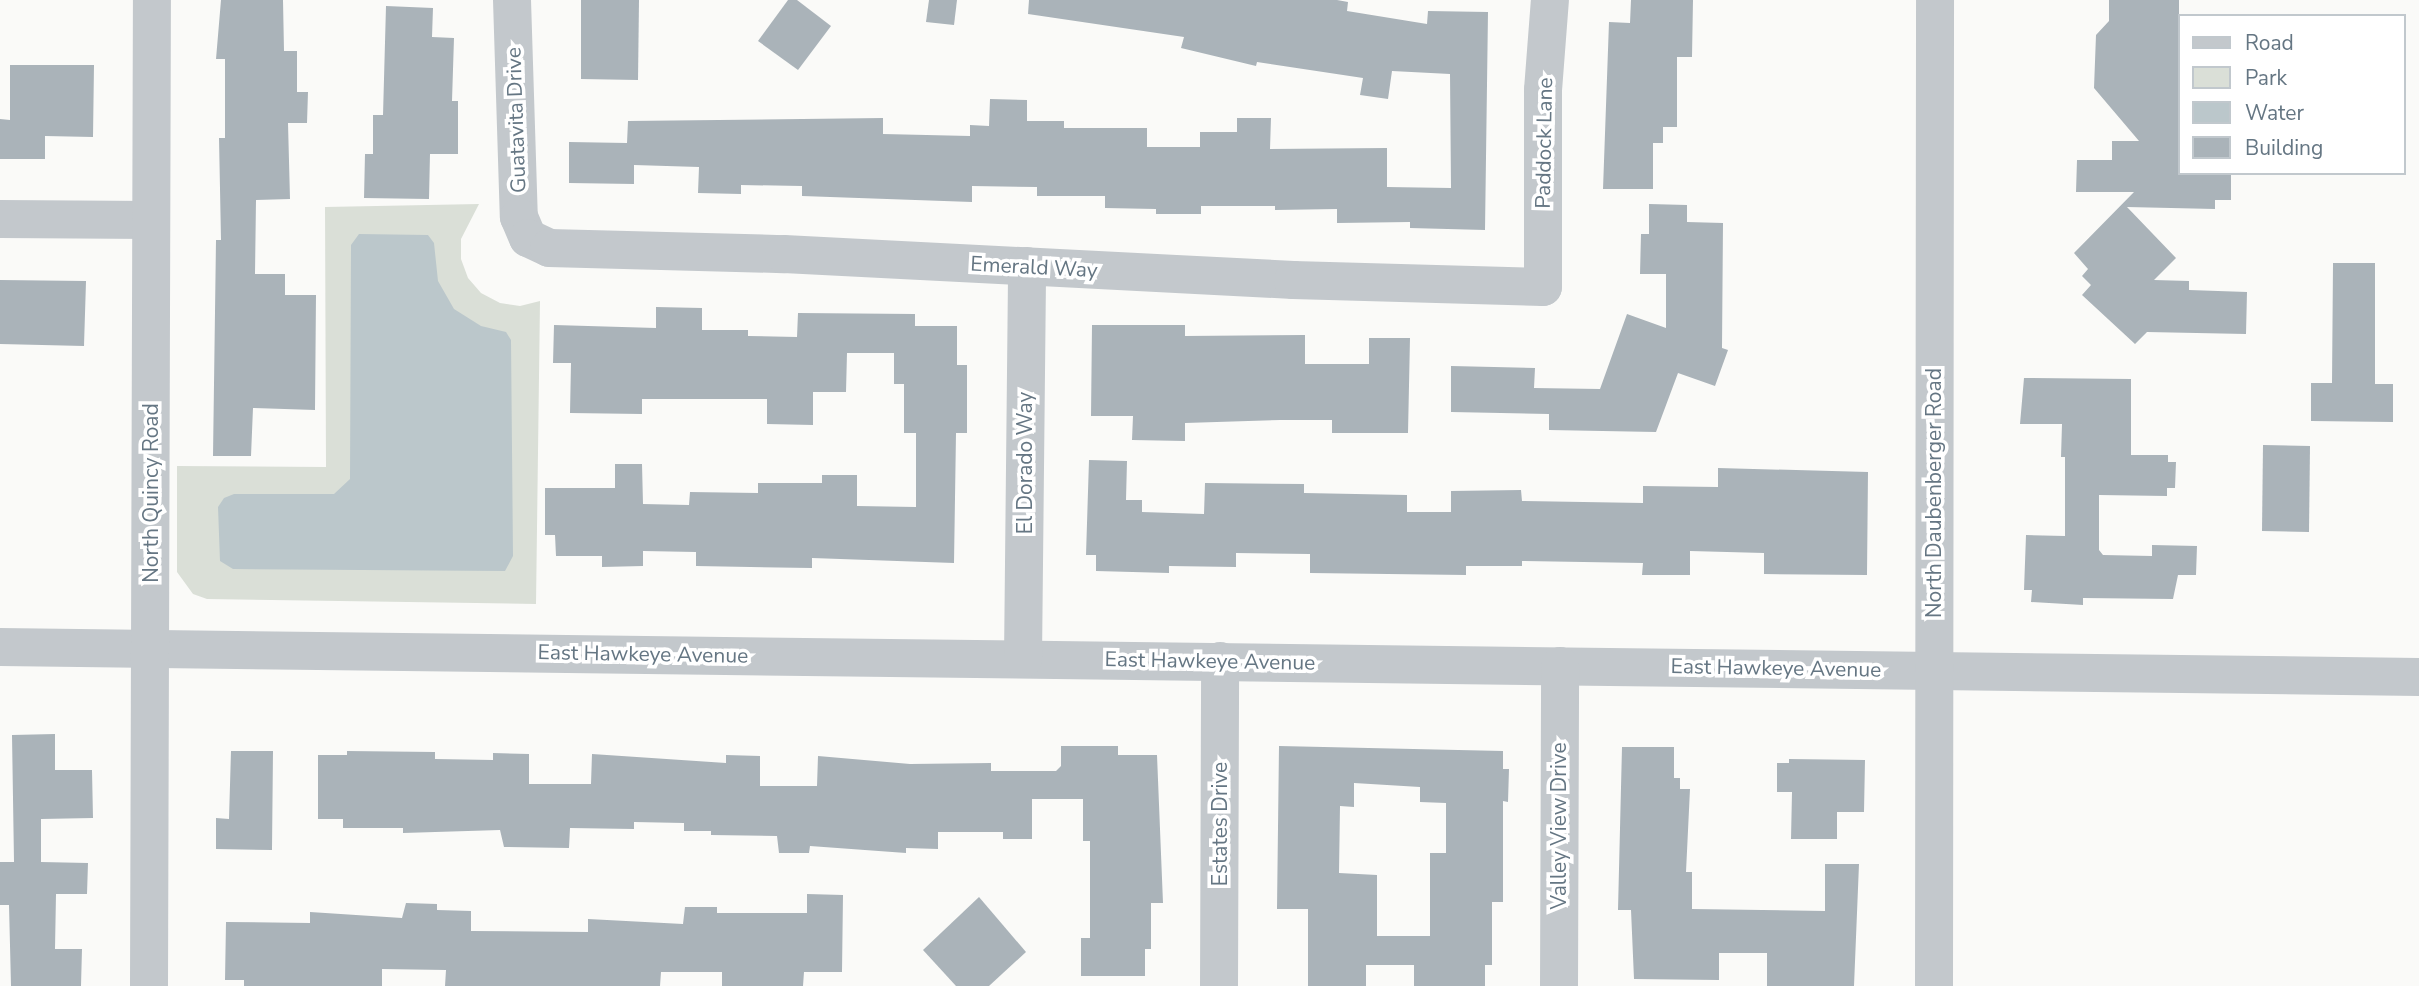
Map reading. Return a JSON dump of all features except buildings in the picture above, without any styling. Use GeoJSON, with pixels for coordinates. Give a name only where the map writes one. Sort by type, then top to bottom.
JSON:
{"type":"FeatureCollection","features":[{"type":"Feature","properties":{"kind":"street","name":"North Quincy Road"},"geometry":{"type":"LineString","coordinates":[[149,986],[152,0]]}},
{"type":"Feature","properties":{"kind":"street","name":"Guatavita Drive"},"geometry":{"type":"LineString","coordinates":[[512,0],[519,217],[528,238]]}},
{"type":"Feature","properties":{"kind":"street","name":"Paddock Lane"},"geometry":{"type":"LineString","coordinates":[[1543,287],[1543,113],[1550,0]]}},
{"type":"Feature","properties":{"kind":"street","name":"North Daubenberger Road"},"geometry":{"type":"LineString","coordinates":[[1934,986],[1935,0]]}},
{"type":"Feature","properties":{"kind":"street"},"geometry":{"type":"LineString","coordinates":[[0,219],[151,220]]}},
{"type":"Feature","properties":{"kind":"street","name":"Emerald Way"},"geometry":{"type":"LineString","coordinates":[[528,238],[549,248],[785,254],[1543,287]]}},
{"type":"Feature","properties":{"kind":"street","name":"El Dorado Way"},"geometry":{"type":"LineString","coordinates":[[1023,659],[1027,266]]}},
{"type":"Feature","properties":{"kind":"street","name":"East Hawkeye Avenue"},"geometry":{"type":"LineString","coordinates":[[0,647],[2419,677]]}},
{"type":"Feature","properties":{"kind":"street","name":"Estates Drive"},"geometry":{"type":"LineString","coordinates":[[1219,986],[1220,661]]}},
{"type":"Feature","properties":{"kind":"street","name":"Valley View Drive"},"geometry":{"type":"LineString","coordinates":[[1559,986],[1560,666]]}},
{"type":"Feature","properties":{"kind":"green space"},"geometry":{"type":"Polygon","coordinates":[[[479,204],[461,239],[461,259],[468,278],[481,293],[500,303],[520,306],[540,301],[536,604],[207,599],[193,594],[177,572],[177,466],[326,467],[325,207],[479,204]]]}},
{"type":"Feature","properties":{"kind":"water"},"geometry":{"type":"Polygon","coordinates":[[[359,234],[428,235],[434,243],[438,281],[454,309],[481,326],[506,332],[511,340],[513,556],[505,571],[233,569],[220,561],[218,507],[224,498],[234,494],[334,494],[350,479],[351,245],[359,234]]]}}]}
